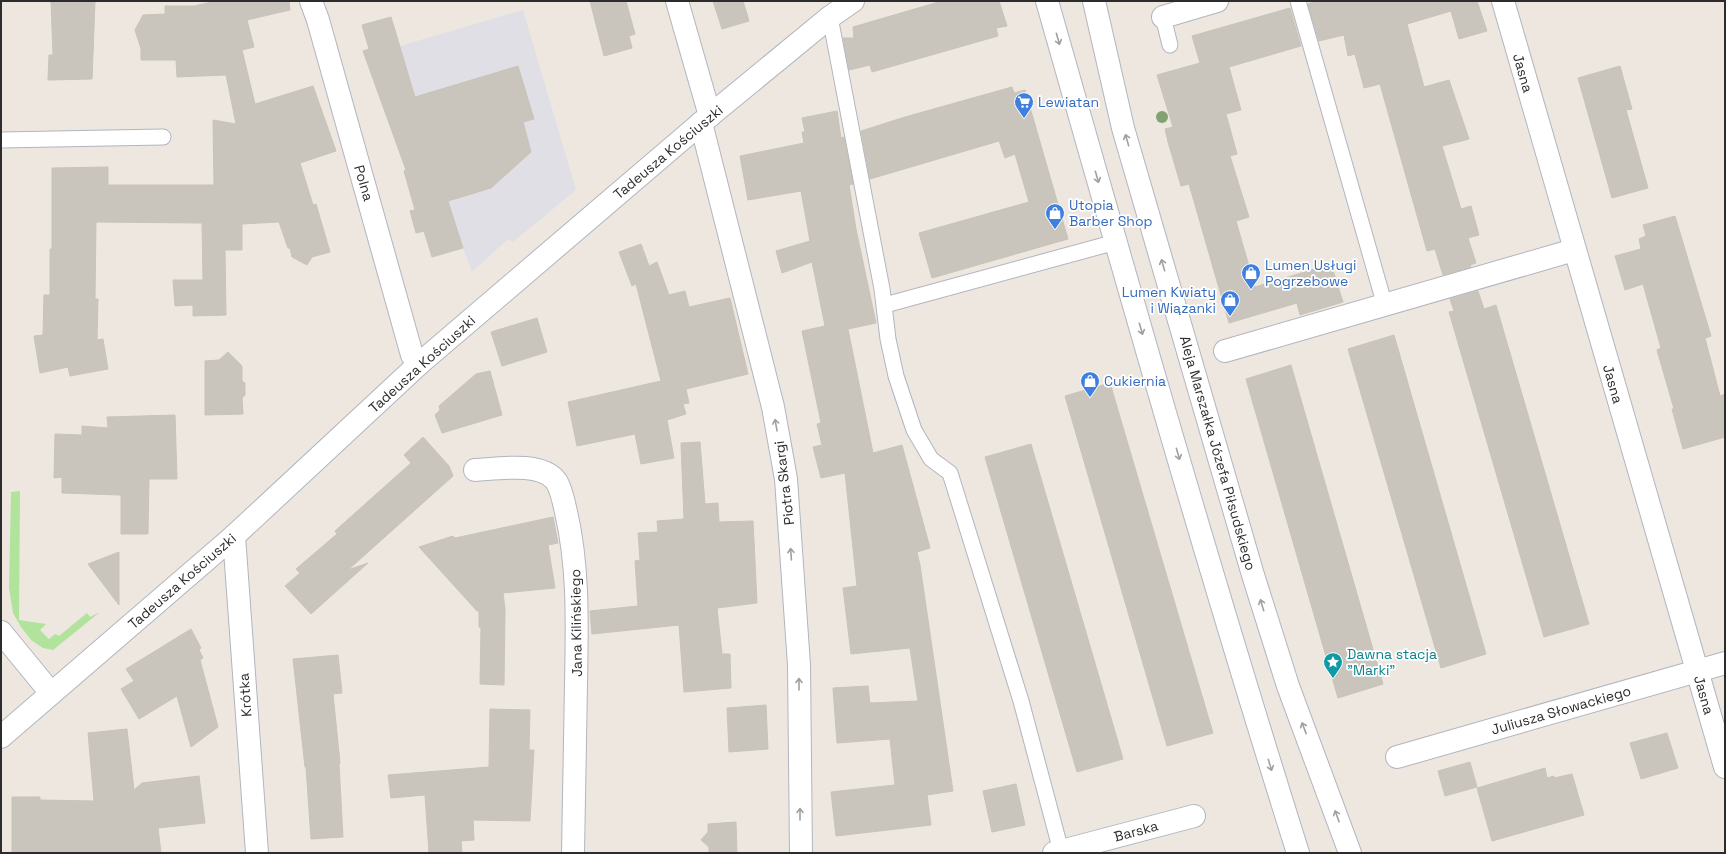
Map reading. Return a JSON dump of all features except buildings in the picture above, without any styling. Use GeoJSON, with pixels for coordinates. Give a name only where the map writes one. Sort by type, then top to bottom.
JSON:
{"type":"FeatureCollection","features":[{"type":"Feature","properties":{"kind":"street","name":"Polna"},"geometry":{"type":"LineString","coordinates":[[311,1],[318,20],[412,355],[419,364]]}},
{"type":"Feature","properties":{"kind":"street","name":"Piotra Skargi"},"geometry":{"type":"LineString","coordinates":[[677,1],[773,407],[786,479],[799,665],[801,853]]}},
{"type":"Feature","properties":{"kind":"street","name":"Tadeusza Kościuszki"},"geometry":{"type":"LineString","coordinates":[[1,737],[234,536],[419,364],[705,120],[830,17],[853,1]]}},
{"type":"Feature","properties":{"kind":"street"},"geometry":{"type":"LineString","coordinates":[[1047,1],[1250,701],[1298,853]]}},
{"type":"Feature","properties":{"kind":"street","name":"Aleja Marszałka Józefa Piłsudskiego"},"geometry":{"type":"LineString","coordinates":[[1094,1],[1123,128],[1253,575],[1288,686],[1350,853]]}},
{"type":"Feature","properties":{"kind":"street"},"geometry":{"type":"LineString","coordinates":[[1163,17],[1218,1]]}},
{"type":"Feature","properties":{"kind":"street","name":"Jasna"},"geometry":{"type":"LineString","coordinates":[[1503,1],[1725,767]]}},
{"type":"Feature","properties":{"kind":"street"},"geometry":{"type":"LineString","coordinates":[[1225,351],[1385,306],[1574,250]]}},
{"type":"Feature","properties":{"kind":"street","name":"Jana Kilińskiego"},"geometry":{"type":"LineString","coordinates":[[474,470],[519,468],[544,471],[556,481],[572,536],[578,616],[574,853]]}},
{"type":"Feature","properties":{"kind":"street","name":"Krótka"},"geometry":{"type":"LineString","coordinates":[[234,536],[257,853]]}},
{"type":"Feature","properties":{"kind":"street"},"geometry":{"type":"LineString","coordinates":[[1,632],[23,661],[51,693]]}},
{"type":"Feature","properties":{"kind":"street","name":"Juliusza Słowackiego"},"geometry":{"type":"LineString","coordinates":[[1397,757],[1725,663]]}},
{"type":"Feature","properties":{"kind":"street","name":"Barska"},"geometry":{"type":"LineString","coordinates":[[1058,852],[1194,816]]}},
{"type":"Feature","properties":{"kind":"lane"},"geometry":{"type":"LineString","coordinates":[[1298,1],[1385,306]]}},
{"type":"Feature","properties":{"kind":"lane"},"geometry":{"type":"LineString","coordinates":[[830,17],[885,305],[888,339],[896,376],[914,430],[930,459],[950,473],[1021,701],[1058,852]]}},
{"type":"Feature","properties":{"kind":"lane"},"geometry":{"type":"LineString","coordinates":[[1163,17],[1170,45]]}},
{"type":"Feature","properties":{"kind":"lane"},"geometry":{"type":"LineString","coordinates":[[1,140],[163,137]]}},
{"type":"Feature","properties":{"kind":"lane"},"geometry":{"type":"LineString","coordinates":[[885,305],[1116,242]]}},
{"type":"Feature","properties":{"kind":"shaded area"},"geometry":{"type":"Polygon","coordinates":[[[523,10],[576,190],[513,242],[508,239],[472,272],[463,248],[400,46],[523,10]]]}},
{"type":"Feature","properties":{"kind":"green space"},"geometry":{"type":"Polygon","coordinates":[[[20,491],[19,620],[46,624],[40,630],[49,639],[55,634],[59,636],[87,613],[90,617],[100,612],[53,650],[43,648],[31,640],[13,613],[9,588],[11,492],[20,491]]]}},
{"type":"Feature","properties":{"kind":"place","name":"Lewiatan"},"geometry":{"type":"Point","coordinates":[1024,119]}},
{"type":"Feature","properties":{"kind":"place","name":"Utopia Barber Shop"},"geometry":{"type":"Point","coordinates":[1055,230]}},
{"type":"Feature","properties":{"kind":"place","name":"Lumen Usługi Pogrzebowe"},"geometry":{"type":"Point","coordinates":[1251,290]}},
{"type":"Feature","properties":{"kind":"place","name":"Lumen Kwiaty i Wiązanki"},"geometry":{"type":"Point","coordinates":[1230,317]}},
{"type":"Feature","properties":{"kind":"place","name":"Cukiernia"},"geometry":{"type":"Point","coordinates":[1090,398]}},
{"type":"Feature","properties":{"kind":"place","name":"Dawna stacja \"Marki\""},"geometry":{"type":"Point","coordinates":[1333,679]}}]}
